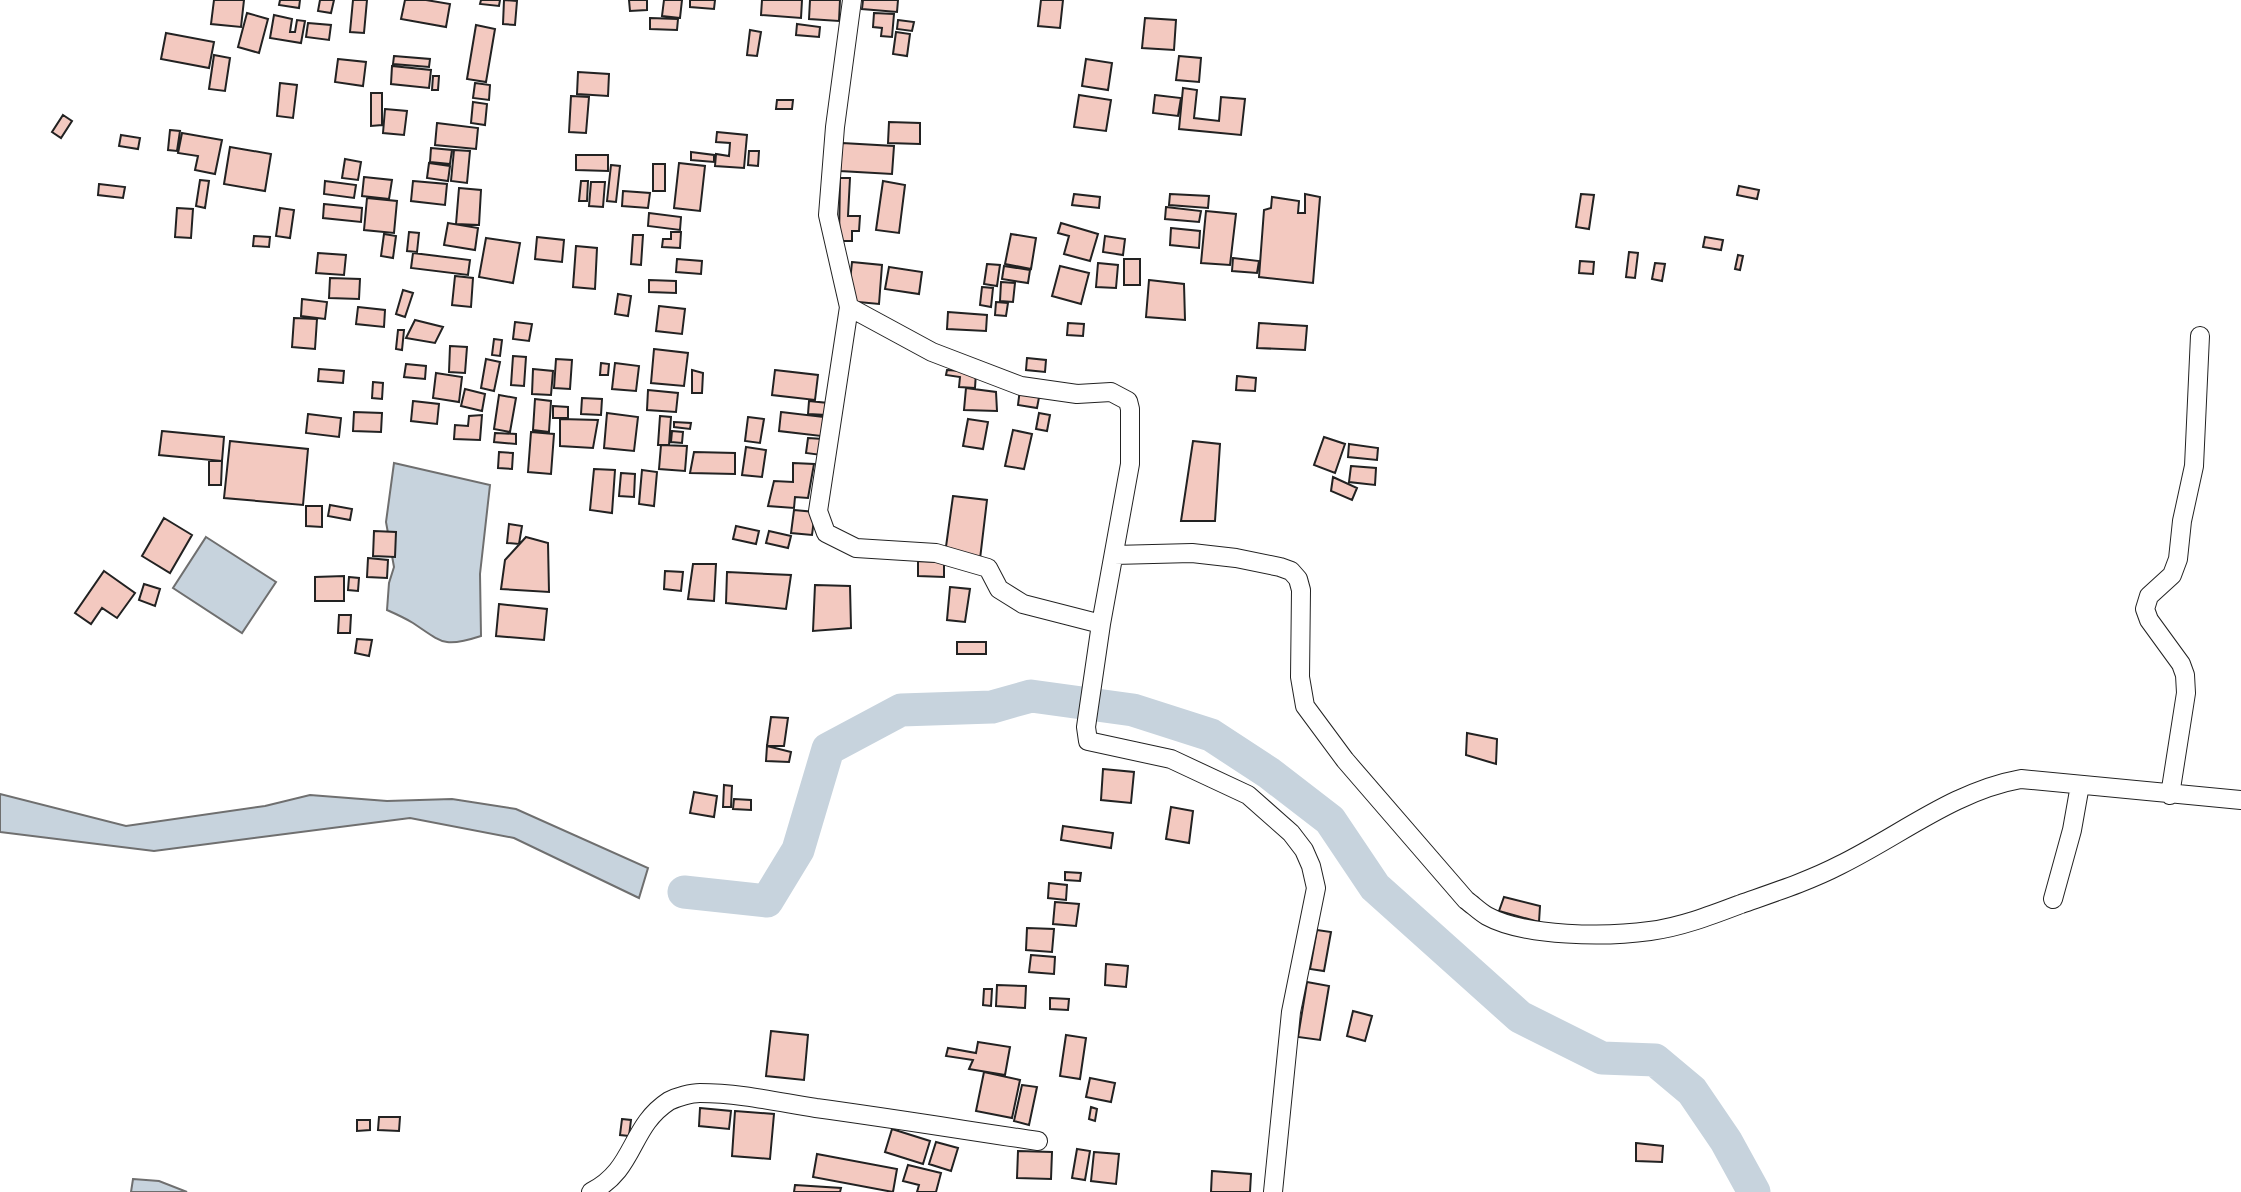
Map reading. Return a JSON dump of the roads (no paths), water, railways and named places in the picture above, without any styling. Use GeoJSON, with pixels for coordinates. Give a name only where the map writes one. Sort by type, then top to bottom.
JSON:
{"type":"FeatureCollection","features":[{"type":"Feature","properties":{"kind":"street"},"geometry":{"type":"LineString","coordinates":[[852,0],[835,127],[828,215],[849,307],[818,511],[826,533],[856,548],[936,554],[988,568],[999,589],[1023,604],[1101,624]]}},
{"type":"Feature","properties":{"kind":"street"},"geometry":{"type":"LineString","coordinates":[[849,307],[932,352],[1021,386],[1077,394],[1111,392],[1128,401],[1130,464],[1101,624],[1086,727],[1088,741],[1171,759],[1248,795],[1291,833],[1304,850],[1311,866],[1316,888],[1291,1012],[1273,1192]]}},
{"type":"Feature","properties":{"kind":"street"},"geometry":{"type":"LineString","coordinates":[[2170,795],[2186,693],[2185,675],[2181,664],[2149,620],[2145,609],[2149,596],[2172,575],[2178,559],[2182,521],[2194,466],[2200,336]]}},
{"type":"Feature","properties":{"kind":"street"},"geometry":{"type":"LineString","coordinates":[[1114,555],[1192,552],[1236,558],[1291,571],[1298,579],[1301,590],[1300,677],[1305,706],[1345,760],[1466,900],[1486,916],[1507,925],[1544,932],[1608,933],[1650,932],[1691,922],[1806,881],[1840,866],[1942,807],[1988,786],[2021,779],[2241,800]]}},
{"type":"Feature","properties":{"kind":"street"},"geometry":{"type":"LineString","coordinates":[[2053,899],[2072,830],[2080,785]]}},
{"type":"Feature","properties":{"kind":"street"},"geometry":{"type":"LineString","coordinates":[[591,1192],[608,1184],[622,1168],[639,1132],[654,1114],[671,1100],[696,1093],[749,1097],[1038,1141]]}},
{"type":"Feature","properties":{"kind":"waterway"},"geometry":{"type":"LineString","coordinates":[[684,892],[767,901],[798,850],[828,749],[901,710],[992,707],[1031,696],[1133,710],[1211,735],[1269,773],[1330,820],[1375,887],[1520,1017],[1602,1058],[1655,1060],[1692,1091],[1726,1141],[1754,1192]]}}]}
